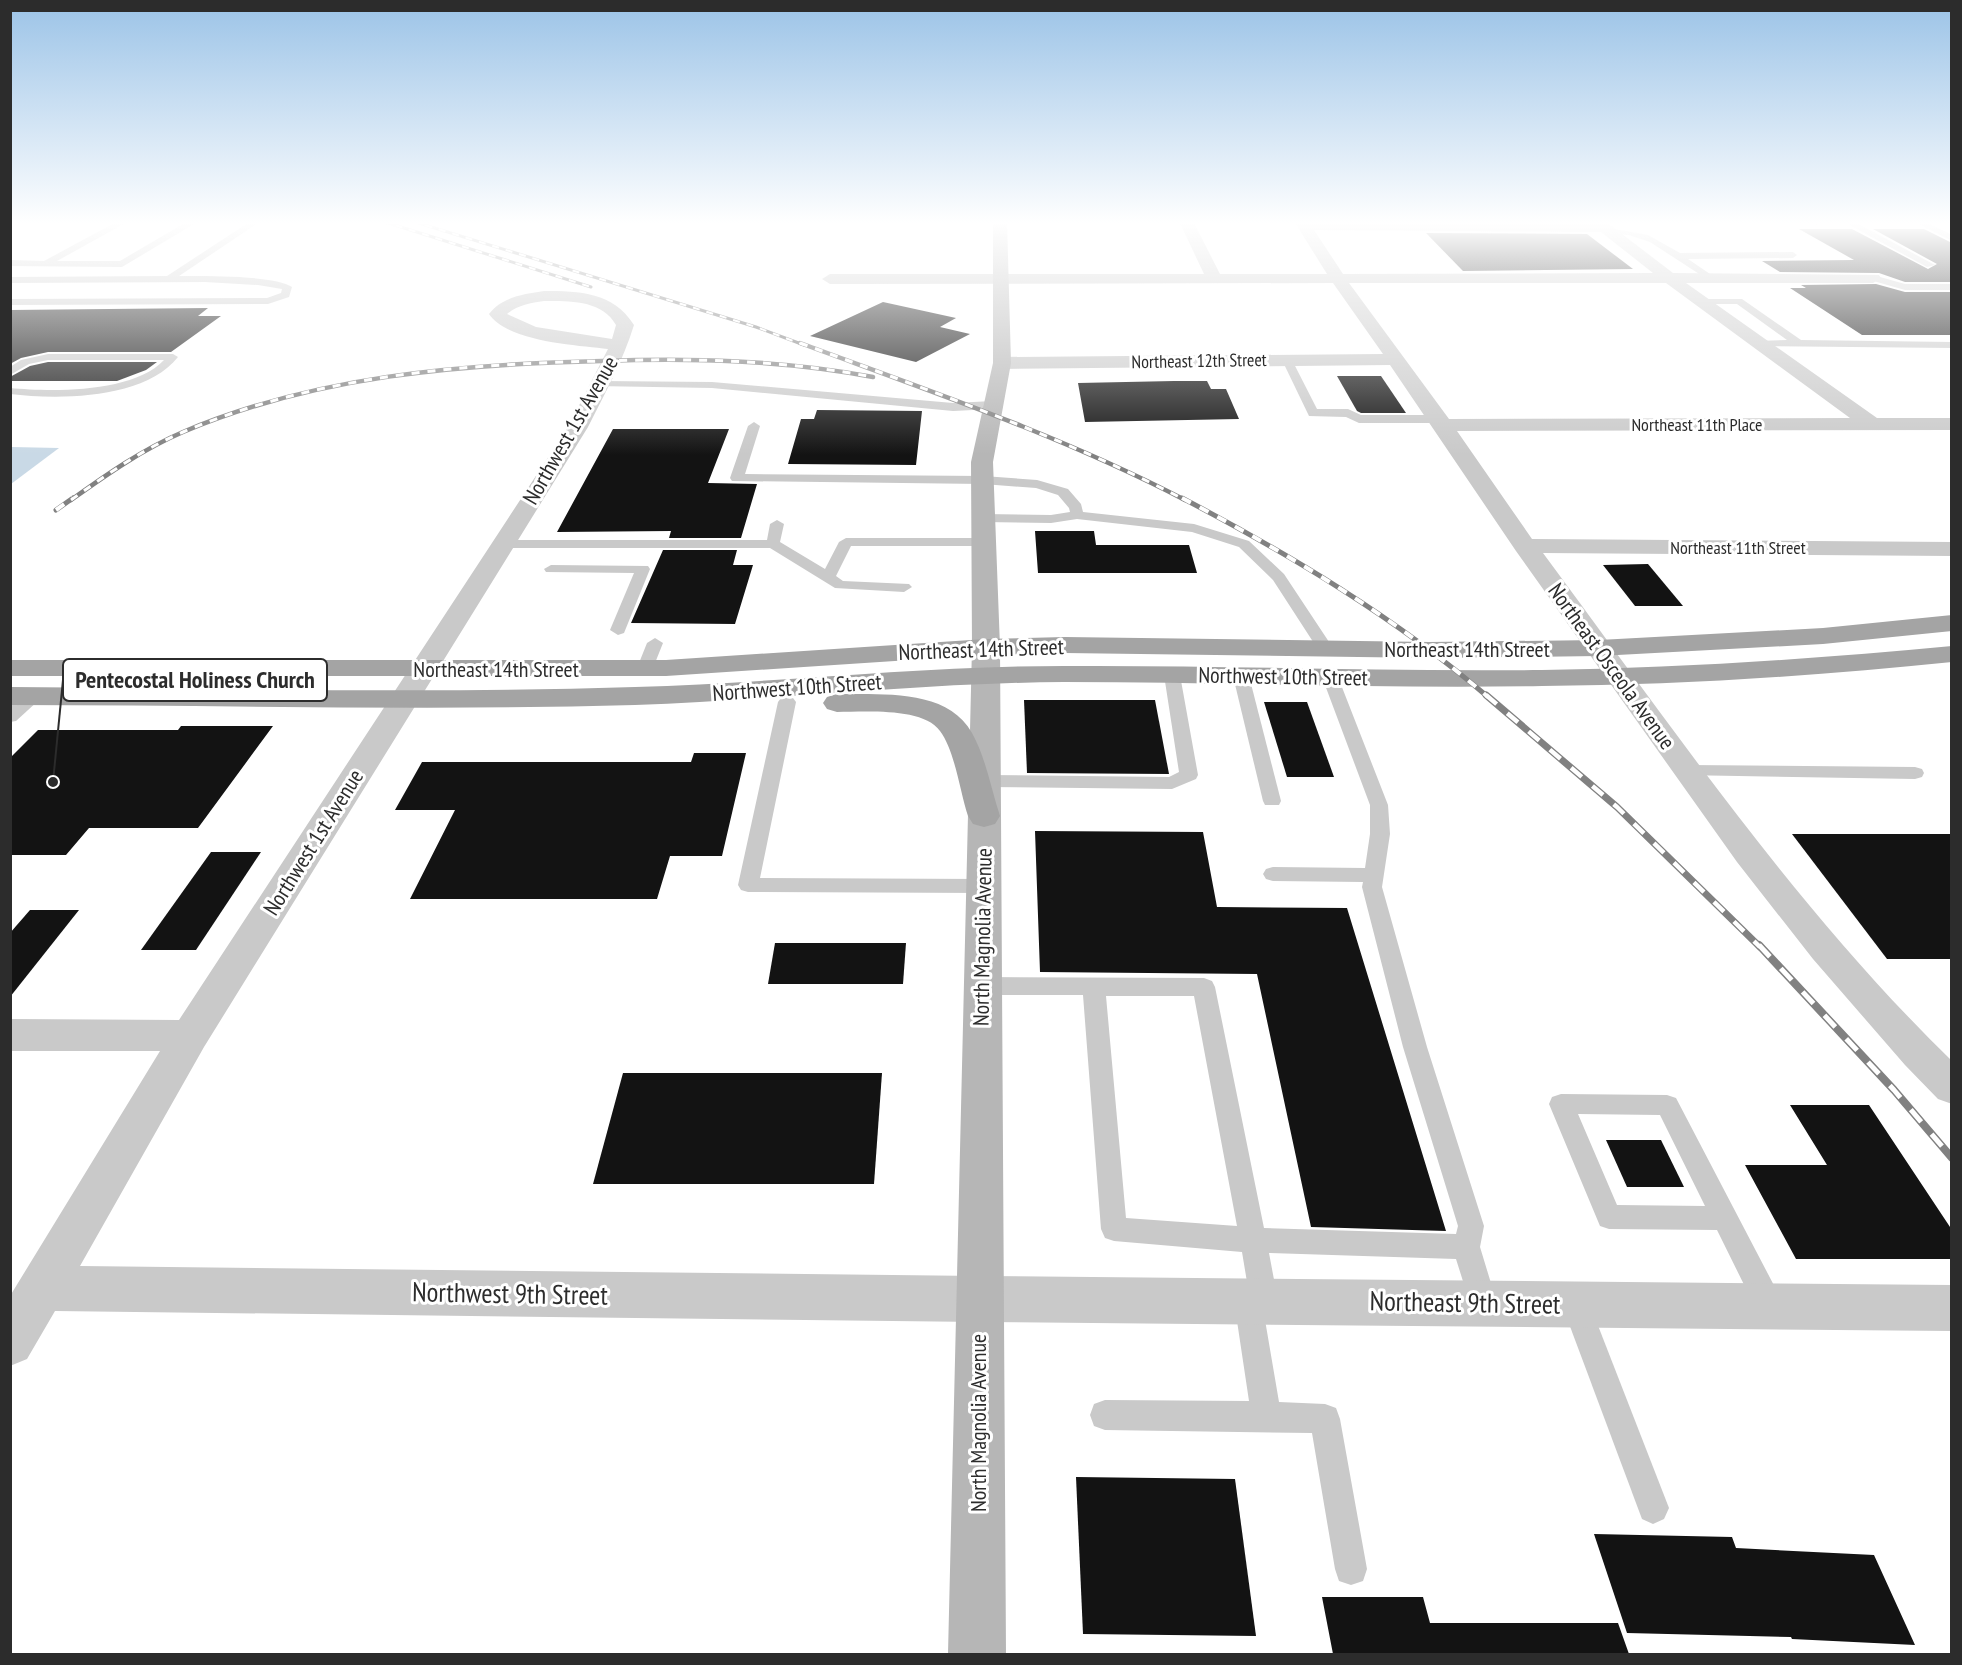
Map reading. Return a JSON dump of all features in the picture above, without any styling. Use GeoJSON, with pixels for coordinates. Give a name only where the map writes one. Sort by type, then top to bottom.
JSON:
{"type":"FeatureCollection","features":[{"type":"Feature","properties":{"kind":"main road","name":"North Magnolia Avenue"},"geometry":{"type":"LineString","coordinates":[[977,1654],[986,661],[982,462],[1002,363],[1001,299]]}},
{"type":"Feature","properties":{"kind":"main road","name":"Northeast 14th Street"},"geometry":{"type":"LineString","coordinates":[[10,668],[414,683],[645,668],[986,661],[1162,645],[1441,650],[1599,648],[1822,636],[1952,623]]}},
{"type":"Feature","properties":{"kind":"main road"},"geometry":{"type":"LineString","coordinates":[[1619,676],[1801,667],[1952,654]]}},
{"type":"Feature","properties":{"kind":"main road","name":"Northwest 10th Street"},"geometry":{"type":"LineString","coordinates":[[22,696],[414,683],[631,696],[986,661],[1172,675],[1498,678],[1619,676]]}},
{"type":"Feature","properties":{"kind":"main road"},"geometry":{"type":"LineString","coordinates":[[631,696],[914,706],[946,720],[956,731],[984,799]]}},
{"type":"Feature","properties":{"kind":"street","name":"Northwest 1st Avenue"},"geometry":{"type":"LineString","coordinates":[[525,299],[509,304],[497,314],[505,322],[522,328],[619,345]]}},
{"type":"Feature","properties":{"kind":"street","name":"Northwest 1st Avenue"},"geometry":{"type":"LineString","coordinates":[[10,1342],[190,1036],[578,427],[619,345],[625,326],[620,315],[603,305],[584,299]]}},
{"type":"Feature","properties":{"kind":"street","name":"Northeast Osceola Avenue"},"geometry":{"type":"LineString","coordinates":[[1352,299],[1441,422],[1525,546],[1749,854],[1826,949],[1919,1054],[1952,1087]]}},
{"type":"Feature","properties":{"kind":"street"},"geometry":{"type":"LineString","coordinates":[[1696,299],[1873,425]]}},
{"type":"Feature","properties":{"kind":"street","name":"Northeast 12th Street"},"geometry":{"type":"LineString","coordinates":[[1002,363],[1395,359]]}},
{"type":"Feature","properties":{"kind":"street","name":"Northeast 11th Place"},"geometry":{"type":"LineString","coordinates":[[1441,422],[1952,424]]}},
{"type":"Feature","properties":{"kind":"street","name":"Northeast 11th Street"},"geometry":{"type":"LineString","coordinates":[[1525,546],[1952,549]]}},
{"type":"Feature","properties":{"kind":"street"},"geometry":{"type":"LineString","coordinates":[[10,1035],[190,1036]]}},
{"type":"Feature","properties":{"kind":"street","name":"Northwest 9th Street"},"geometry":{"type":"LineString","coordinates":[[41,1288],[979,1299]]}},
{"type":"Feature","properties":{"kind":"street","name":"Northeast 9th Street"},"geometry":{"type":"LineString","coordinates":[[979,1299],[1952,1308]]}},
{"type":"Feature","properties":{"kind":"lane"},"geometry":{"type":"LineString","coordinates":[[10,302],[268,301],[275,299]]}},
{"type":"Feature","properties":{"kind":"lane"},"geometry":{"type":"LineString","coordinates":[[1701,302],[1739,302],[1798,344]]}},
{"type":"Feature","properties":{"kind":"lane"},"geometry":{"type":"LineString","coordinates":[[1759,343],[1952,345]]}},
{"type":"Feature","properties":{"kind":"lane"},"geometry":{"type":"LineString","coordinates":[[10,372],[25,362],[48,357],[173,357],[169,364],[140,382],[120,387],[32,395],[10,391]]}},
{"type":"Feature","properties":{"kind":"lane"},"geometry":{"type":"LineString","coordinates":[[1287,360],[1313,412],[1348,413],[1359,419],[1441,422]]}},
{"type":"Feature","properties":{"kind":"lane"},"geometry":{"type":"LineString","coordinates":[[600,384],[712,385],[953,407],[993,405]]}},
{"type":"Feature","properties":{"kind":"lane"},"geometry":{"type":"LineString","coordinates":[[10,405],[32,395]]}},
{"type":"Feature","properties":{"kind":"lane"},"geometry":{"type":"LineString","coordinates":[[754,426],[738,478],[983,480],[1037,484],[1063,492],[1076,507],[1077,515]]}},
{"type":"Feature","properties":{"kind":"lane"},"geometry":{"type":"LineString","coordinates":[[983,518],[1051,519],[1077,515],[1194,528],[1244,544],[1280,577],[1325,648]]}},
{"type":"Feature","properties":{"kind":"lane"},"geometry":{"type":"LineString","coordinates":[[772,544],[777,524]]}},
{"type":"Feature","properties":{"kind":"lane"},"geometry":{"type":"LineString","coordinates":[[828,578],[846,542],[984,542]]}},
{"type":"Feature","properties":{"kind":"lane"},"geometry":{"type":"LineString","coordinates":[[503,544],[772,544],[840,585],[904,587]]}},
{"type":"Feature","properties":{"kind":"lane"},"geometry":{"type":"LineString","coordinates":[[551,569],[643,569],[618,630]]}},
{"type":"Feature","properties":{"kind":"lane"},"geometry":{"type":"LineString","coordinates":[[645,668],[655,643]]}},
{"type":"Feature","properties":{"kind":"lane"},"geometry":{"type":"LineString","coordinates":[[984,799],[1172,783],[1189,775],[1172,675]]}},
{"type":"Feature","properties":{"kind":"lane"},"geometry":{"type":"LineString","coordinates":[[1241,676],[1272,801]]}},
{"type":"Feature","properties":{"kind":"lane"},"geometry":{"type":"LineString","coordinates":[[1330,677],[1378,805],[1380,834],[1372,887],[1415,1047],[1471,1226],[1466,1247],[1483,1303]]}},
{"type":"Feature","properties":{"kind":"lane"},"geometry":{"type":"LineString","coordinates":[[10,717],[22,696]]}},
{"type":"Feature","properties":{"kind":"lane"},"geometry":{"type":"LineString","coordinates":[[787,702],[747,885],[983,886]]}},
{"type":"Feature","properties":{"kind":"lane"},"geometry":{"type":"LineString","coordinates":[[1688,771],[1915,773]]}},
{"type":"Feature","properties":{"kind":"lane"},"geometry":{"type":"LineString","coordinates":[[1273,873],[1373,875]]}},
{"type":"Feature","properties":{"kind":"lane"},"geometry":{"type":"LineString","coordinates":[[982,986],[1204,987],[1252,1240],[1266,1416]]}},
{"type":"Feature","properties":{"kind":"lane"},"geometry":{"type":"LineString","coordinates":[[1094,987],[1114,1229],[1252,1240],[1466,1247]]}},
{"type":"Feature","properties":{"kind":"lane"},"geometry":{"type":"LineString","coordinates":[[1919,1054],[1952,1055]]}},
{"type":"Feature","properties":{"kind":"lane"},"geometry":{"type":"LineString","coordinates":[[1725,1218],[1609,1217],[1561,1104],[1667,1105],[1725,1218],[1770,1308]]}},
{"type":"Feature","properties":{"kind":"lane"},"geometry":{"type":"LineString","coordinates":[[1576,1305],[1653,1508]]}},
{"type":"Feature","properties":{"kind":"lane"},"geometry":{"type":"LineString","coordinates":[[1105,1414],[1325,1419],[1351,1569]]}},
{"type":"Feature","properties":{"kind":"water"},"geometry":{"type":"Polygon","coordinates":[[[11,447],[59,448],[11,484],[11,447]]]}},
{"type":"Feature","properties":{"kind":"building"},"geometry":{"type":"Polygon","coordinates":[[[1806,299],[1952,299],[1952,335],[1862,335],[1806,299]]]}},
{"type":"Feature","properties":{"kind":"building"},"geometry":{"type":"Polygon","coordinates":[[[883,302],[956,318],[940,327],[970,334],[916,362],[810,336],[883,302]]]}},
{"type":"Feature","properties":{"kind":"building"},"geometry":{"type":"Polygon","coordinates":[[[208,308],[198,316],[221,316],[171,352],[48,352],[21,358],[10,364],[10,310],[208,308]]]}},
{"type":"Feature","properties":{"kind":"building"},"geometry":{"type":"Polygon","coordinates":[[[48,362],[157,362],[146,370],[117,381],[10,381],[10,377],[30,366],[48,362]]]}},
{"type":"Feature","properties":{"kind":"building"},"geometry":{"type":"Polygon","coordinates":[[[1337,376],[1381,376],[1406,413],[1361,413],[1357,411],[1337,376]]]}},
{"type":"Feature","properties":{"kind":"building"},"geometry":{"type":"Polygon","coordinates":[[[1207,381],[1211,389],[1226,389],[1239,419],[1085,422],[1078,383],[1207,381]]]}},
{"type":"Feature","properties":{"kind":"building"},"geometry":{"type":"Polygon","coordinates":[[[817,410],[922,411],[916,465],[788,464],[801,419],[814,419],[817,410]]]}},
{"type":"Feature","properties":{"kind":"building"},"geometry":{"type":"Polygon","coordinates":[[[613,429],[729,429],[708,483],[757,484],[741,538],[669,538],[671,531],[557,532],[613,429]]]}},
{"type":"Feature","properties":{"kind":"building"},"geometry":{"type":"Polygon","coordinates":[[[1035,531],[1094,531],[1096,545],[1189,545],[1197,573],[1038,573],[1035,531]]]}},
{"type":"Feature","properties":{"kind":"building"},"geometry":{"type":"Polygon","coordinates":[[[663,550],[737,550],[733,565],[753,565],[735,624],[631,623],[663,550]]]}},
{"type":"Feature","properties":{"kind":"building"},"geometry":{"type":"Polygon","coordinates":[[[1648,564],[1683,606],[1635,606],[1603,565],[1648,564]]]}},
{"type":"Feature","properties":{"kind":"building"},"geometry":{"type":"Polygon","coordinates":[[[1024,700],[1155,700],[1169,774],[1027,773],[1024,700]]]}},
{"type":"Feature","properties":{"kind":"building"},"geometry":{"type":"Polygon","coordinates":[[[1264,702],[1307,702],[1334,777],[1287,777],[1264,702]]]}},
{"type":"Feature","properties":{"kind":"building"},"geometry":{"type":"Polygon","coordinates":[[[181,726],[273,726],[198,828],[89,828],[66,855],[10,855],[10,758],[38,730],[178,730],[181,726]]]}},
{"type":"Feature","properties":{"kind":"building"},"geometry":{"type":"Polygon","coordinates":[[[694,753],[746,753],[722,856],[670,856],[657,899],[410,899],[455,810],[395,810],[422,762],[691,762],[694,753]]]}},
{"type":"Feature","properties":{"kind":"building"},"geometry":{"type":"Polygon","coordinates":[[[1035,831],[1203,832],[1217,907],[1347,908],[1446,1231],[1311,1227],[1257,974],[1040,972],[1035,831]]]}},
{"type":"Feature","properties":{"kind":"building"},"geometry":{"type":"Polygon","coordinates":[[[1792,834],[1952,834],[1952,959],[1887,959],[1792,834]]]}},
{"type":"Feature","properties":{"kind":"building"},"geometry":{"type":"Polygon","coordinates":[[[211,852],[261,852],[196,950],[141,950],[211,852]]]}},
{"type":"Feature","properties":{"kind":"building"},"geometry":{"type":"Polygon","coordinates":[[[30,910],[79,910],[10,997],[10,933],[30,910]]]}},
{"type":"Feature","properties":{"kind":"building"},"geometry":{"type":"Polygon","coordinates":[[[775,943],[906,943],[903,984],[768,984],[775,943]]]}},
{"type":"Feature","properties":{"kind":"building"},"geometry":{"type":"Polygon","coordinates":[[[623,1073],[882,1073],[874,1184],[593,1184],[623,1073]]]}},
{"type":"Feature","properties":{"kind":"building"},"geometry":{"type":"Polygon","coordinates":[[[1790,1105],[1869,1105],[1952,1230],[1952,1259],[1796,1259],[1745,1165],[1827,1165],[1790,1105]]]}},
{"type":"Feature","properties":{"kind":"building"},"geometry":{"type":"Polygon","coordinates":[[[1606,1140],[1661,1140],[1684,1187],[1627,1187],[1606,1140]]]}},
{"type":"Feature","properties":{"kind":"building"},"geometry":{"type":"Polygon","coordinates":[[[1076,1477],[1235,1479],[1256,1636],[1083,1634],[1076,1477]]]}},
{"type":"Feature","properties":{"kind":"building"},"geometry":{"type":"Polygon","coordinates":[[[1594,1534],[1732,1537],[1736,1548],[1874,1555],[1915,1645],[1792,1639],[1791,1637],[1627,1633],[1594,1534]]]}},
{"type":"Feature","properties":{"kind":"building"},"geometry":{"type":"Polygon","coordinates":[[[1322,1597],[1423,1597],[1430,1623],[1618,1623],[1629,1654],[1333,1654],[1322,1597]]]}},
{"type":"Feature","properties":{"kind":"railway"},"geometry":{"type":"LineString","coordinates":[[664,299],[756,327],[804,345]]}},
{"type":"Feature","properties":{"kind":"railway"},"geometry":{"type":"LineString","coordinates":[[800,343],[1043,435],[1185,500]]}},
{"type":"Feature","properties":{"kind":"railway"},"geometry":{"type":"LineString","coordinates":[[71,500],[139,454],[183,432],[233,413],[284,398],[389,377],[495,365],[636,360],[738,361],[839,371],[873,377]]}},
{"type":"Feature","properties":{"kind":"railway"},"geometry":{"type":"LineString","coordinates":[[56,510],[73,498]]}},
{"type":"Feature","properties":{"kind":"railway"},"geometry":{"type":"LineString","coordinates":[[1182,498],[1341,589],[1416,640],[1488,697]]}},
{"type":"Feature","properties":{"kind":"railway"},"geometry":{"type":"LineString","coordinates":[[1486,695],[1617,807],[1760,947]]}},
{"type":"Feature","properties":{"kind":"railway"},"geometry":{"type":"LineString","coordinates":[[1759,945],[1894,1090],[1952,1158]]}},
{"type":"Feature","properties":{"kind":"place","name":"Pentecostal Holiness Church"},"geometry":{"type":"Point","coordinates":[53,782]}}]}
